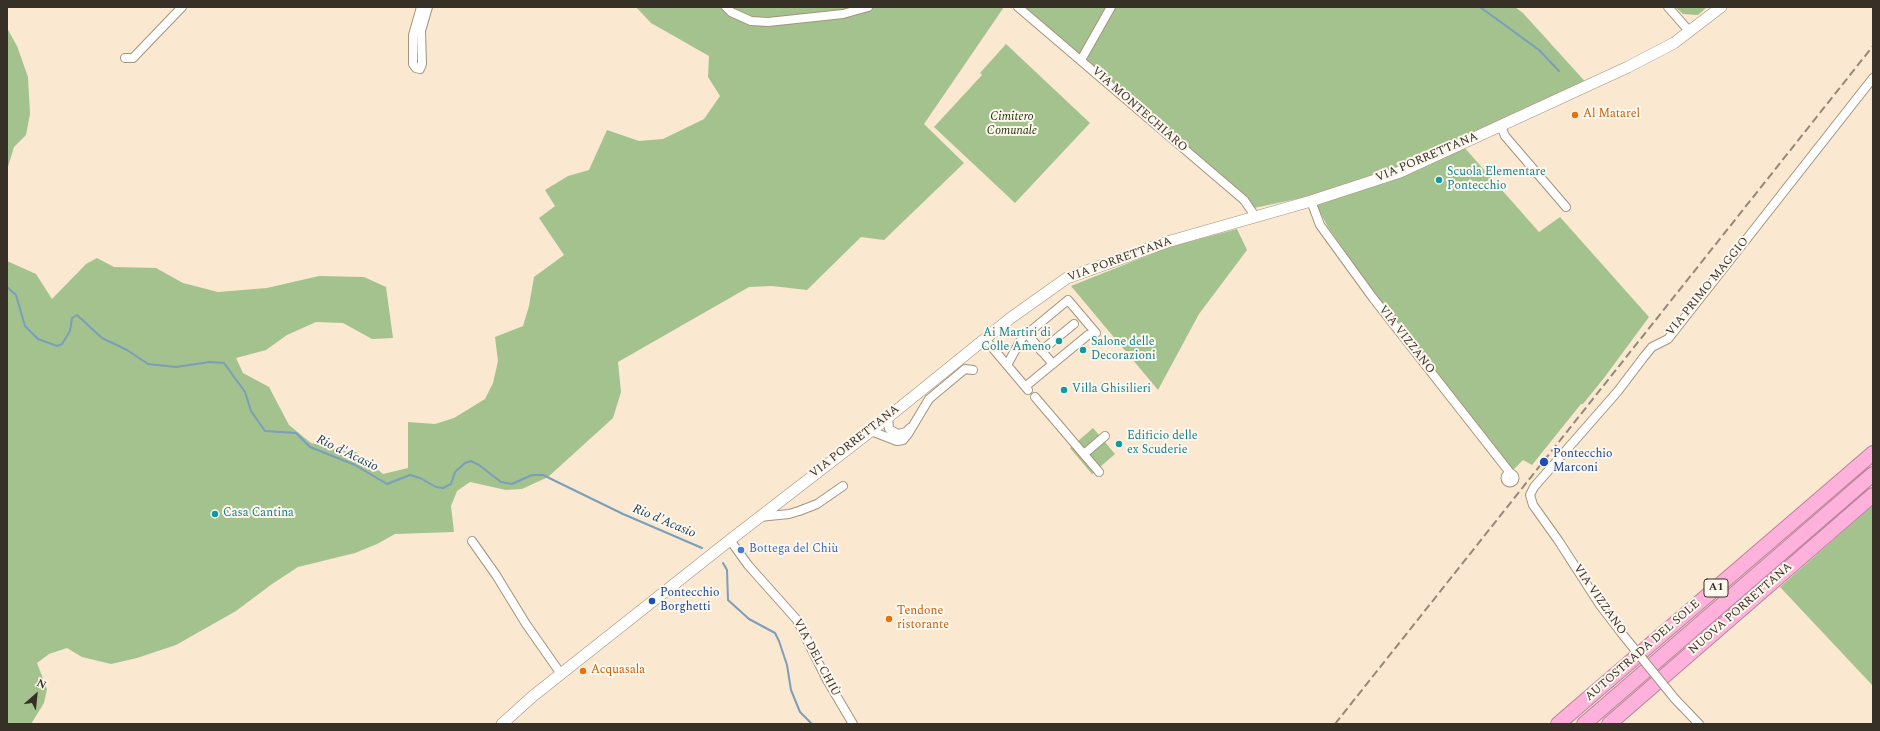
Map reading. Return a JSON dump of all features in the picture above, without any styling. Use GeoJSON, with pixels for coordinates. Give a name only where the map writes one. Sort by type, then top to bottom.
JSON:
{"type":"FeatureCollection","features":[{"type":"Feature","properties":{"kind":"highway","name":"AUTOSTRADA DEL SOLE"},"geometry":{"type":"LineString","coordinates":[[1558,724],[1873,453]]}},
{"type":"Feature","properties":{"kind":"highway","name":"AUTOSTRADA DEL SOLE"},"geometry":{"type":"LineString","coordinates":[[1584,724],[1873,474]]}},
{"type":"Feature","properties":{"kind":"highway","name":"NUOVA PORRETTANA"},"geometry":{"type":"LineString","coordinates":[[1609,724],[1873,495]]}},
{"type":"Feature","properties":{"kind":"main road","name":"VIA PORRETTANA"},"geometry":{"type":"LineString","coordinates":[[502,724],[533,696],[730,540],[870,431],[886,422],[985,339],[1047,291],[1067,278],[1167,242],[1311,201],[1400,172],[1628,67],[1690,32],[1721,7]]}},
{"type":"Feature","properties":{"kind":"street"},"geometry":{"type":"LineString","coordinates":[[125,58],[133,58],[182,7]]}},
{"type":"Feature","properties":{"kind":"street"},"geometry":{"type":"LineString","coordinates":[[421,7],[413,35],[413,64],[416,68],[420,69],[422,64],[421,31],[428,7]]}},
{"type":"Feature","properties":{"kind":"street"},"geometry":{"type":"LineString","coordinates":[[726,7],[731,12],[751,21],[768,22],[843,14],[868,7]]}},
{"type":"Feature","properties":{"kind":"street","name":"VIA MONTECHIARO"},"geometry":{"type":"LineString","coordinates":[[1018,7],[1244,200],[1255,216]]}},
{"type":"Feature","properties":{"kind":"street"},"geometry":{"type":"LineString","coordinates":[[1081,60],[1110,7]]}},
{"type":"Feature","properties":{"kind":"street"},"geometry":{"type":"LineString","coordinates":[[1668,7],[1690,32]]}},
{"type":"Feature","properties":{"kind":"street","name":"VIA PRIMO MAGGIO"},"geometry":{"type":"LineString","coordinates":[[1534,487],[1618,391],[1652,347],[1668,339],[1873,78]]}},
{"type":"Feature","properties":{"kind":"street"},"geometry":{"type":"LineString","coordinates":[[1501,126],[1505,136],[1566,207]]}},
{"type":"Feature","properties":{"kind":"street","name":"VIA VIZZANO"},"geometry":{"type":"LineString","coordinates":[[1311,201],[1320,225],[1372,298],[1507,472]]}},
{"type":"Feature","properties":{"kind":"street"},"geometry":{"type":"LineString","coordinates":[[985,339],[1007,365],[1027,388],[1053,364],[1092,333],[1068,300],[1022,338],[1007,365]]}},
{"type":"Feature","properties":{"kind":"street"},"geometry":{"type":"LineString","coordinates":[[1041,351],[1074,324]]}},
{"type":"Feature","properties":{"kind":"street"},"geometry":{"type":"LineString","coordinates":[[1027,334],[1053,364]]}},
{"type":"Feature","properties":{"kind":"street"},"geometry":{"type":"LineString","coordinates":[[870,431],[897,442],[903,440],[915,424],[929,399],[965,370],[973,370]]}},
{"type":"Feature","properties":{"kind":"street"},"geometry":{"type":"LineString","coordinates":[[1035,397],[1099,472]]}},
{"type":"Feature","properties":{"kind":"street"},"geometry":{"type":"LineString","coordinates":[[886,422],[898,434],[906,432],[915,424]]}},
{"type":"Feature","properties":{"kind":"street"},"geometry":{"type":"LineString","coordinates":[[1084,454],[1106,436]]}},
{"type":"Feature","properties":{"kind":"street"},"geometry":{"type":"LineString","coordinates":[[758,518],[789,514],[799,511],[817,504],[843,486]]}},
{"type":"Feature","properties":{"kind":"street","name":"VIA VIZZANO"},"geometry":{"type":"LineString","coordinates":[[1534,487],[1530,495],[1533,505],[1558,540],[1600,606],[1675,699],[1699,724]]}},
{"type":"Feature","properties":{"kind":"street","name":"VIA DEL CHIÙ"},"geometry":{"type":"LineString","coordinates":[[730,540],[748,565],[797,620],[827,680],[853,724]]}},
{"type":"Feature","properties":{"kind":"street"},"geometry":{"type":"LineString","coordinates":[[472,541],[496,575],[526,624],[561,674]]}},
{"type":"Feature","properties":{"kind":"green space"},"geometry":{"type":"Polygon","coordinates":[[[636,7],[1004,7],[924,124],[964,163],[884,240],[861,237],[807,290],[772,286],[749,287],[618,362],[621,392],[613,418],[548,477],[522,489],[506,490],[470,482],[457,491],[451,506],[454,532],[395,534],[377,544],[355,553],[298,567],[236,611],[176,645],[137,658],[111,664],[82,657],[67,648],[49,654],[37,663],[47,689],[44,703],[31,724],[7,724],[7,261],[36,274],[52,299],[86,264],[97,258],[114,267],[156,268],[183,283],[218,292],[267,288],[319,276],[364,277],[386,287],[393,338],[372,339],[343,323],[316,322],[287,335],[266,350],[236,358],[243,373],[269,387],[289,425],[311,443],[356,452],[383,474],[408,468],[408,422],[435,424],[454,418],[485,399],[493,383],[498,361],[495,337],[523,326],[529,306],[534,277],[564,255],[539,218],[555,206],[545,190],[568,176],[589,170],[607,130],[639,141],[663,139],[704,119],[720,96],[708,77],[709,56],[651,23],[636,7]]]}},
{"type":"Feature","properties":{"kind":"green space"},"geometry":{"type":"Polygon","coordinates":[[[1024,7],[1515,7],[1523,13],[1590,87],[1463,146],[1539,232],[1560,217],[1649,317],[1604,378],[1532,465],[1523,460],[1512,471],[1391,317],[1328,227],[1311,196],[1254,208],[1024,7]]]}},
{"type":"Feature","properties":{"kind":"green space"},"geometry":{"type":"Polygon","coordinates":[[[1675,7],[1707,7],[1698,15],[1683,14],[1675,7]]]}},
{"type":"Feature","properties":{"kind":"green space"},"geometry":{"type":"Polygon","coordinates":[[[7,28],[17,46],[28,77],[30,114],[26,135],[14,147],[7,170],[7,28]]]}},
{"type":"Feature","properties":{"kind":"green space","name":"Cimitero Comunale"},"geometry":{"type":"Polygon","coordinates":[[[1006,44],[1090,123],[1015,203],[934,127],[982,75],[980,73],[1006,44]]]}},
{"type":"Feature","properties":{"kind":"green space"},"geometry":{"type":"Polygon","coordinates":[[[1237,229],[1247,250],[1199,314],[1158,390],[1071,286],[1169,247],[1237,229]]]}},
{"type":"Feature","properties":{"kind":"green space"},"geometry":{"type":"Polygon","coordinates":[[[1093,428],[1115,454],[1092,474],[1070,448],[1093,428]]]}},
{"type":"Feature","properties":{"kind":"green space"},"geometry":{"type":"Polygon","coordinates":[[[1873,505],[1873,686],[1780,587],[1873,505]]]}},
{"type":"Feature","properties":{"kind":"waterway"},"geometry":{"type":"LineString","coordinates":[[1480,7],[1539,50],[1559,71]]}},
{"type":"Feature","properties":{"kind":"waterway","name":"Rio d'Acasio"},"geometry":{"type":"LineString","coordinates":[[7,287],[16,295],[25,326],[38,339],[57,346],[62,344],[70,331],[72,318],[77,315],[102,338],[127,350],[148,364],[176,367],[210,362],[224,363],[245,392],[251,411],[265,431],[296,433],[310,447],[355,465],[387,484],[410,475],[420,478],[436,487],[443,488],[451,484],[455,472],[465,463],[471,461],[479,465],[501,482],[512,484],[532,475],[543,475],[623,514],[702,548]]}},
{"type":"Feature","properties":{"kind":"waterway","name":"Rio d'Acasio"},"geometry":{"type":"LineString","coordinates":[[723,563],[727,570],[728,600],[749,619],[775,633],[787,665],[791,690],[800,712],[812,724]]}},
{"type":"Feature","properties":{"kind":"railway"},"geometry":{"type":"LineString","coordinates":[[1335,724],[1873,46]]}},
{"type":"Feature","properties":{"kind":"place","name":"Al Matarel"},"geometry":{"type":"Point","coordinates":[1575,115]}},
{"type":"Feature","properties":{"kind":"place","name":"Scuola Elementare Pontecchio"},"geometry":{"type":"Point","coordinates":[1439,180]}},
{"type":"Feature","properties":{"kind":"place","name":"Ai Martiri di Colle Ameno"},"geometry":{"type":"Point","coordinates":[1059,341]}},
{"type":"Feature","properties":{"kind":"place","name":"Salone delle Decorazioni"},"geometry":{"type":"Point","coordinates":[1083,350]}},
{"type":"Feature","properties":{"kind":"place","name":"Villa Ghisilieri"},"geometry":{"type":"Point","coordinates":[1064,390]}},
{"type":"Feature","properties":{"kind":"place","name":"Edificio delle ex Scuderie"},"geometry":{"type":"Point","coordinates":[1119,444]}},
{"type":"Feature","properties":{"kind":"place","name":"Pontecchio Marconi"},"geometry":{"type":"Point","coordinates":[1544,462]}},
{"type":"Feature","properties":{"kind":"place","name":"Casa Cantina"},"geometry":{"type":"Point","coordinates":[215,514]}},
{"type":"Feature","properties":{"kind":"place","name":"Bottega del Chiù"},"geometry":{"type":"Point","coordinates":[741,550]}},
{"type":"Feature","properties":{"kind":"place","name":"Pontecchio Borghetti"},"geometry":{"type":"Point","coordinates":[652,601]}},
{"type":"Feature","properties":{"kind":"place","name":"Tendone ristorante"},"geometry":{"type":"Point","coordinates":[889,619]}},
{"type":"Feature","properties":{"kind":"place","name":"Acquasala"},"geometry":{"type":"Point","coordinates":[583,671]}}]}
